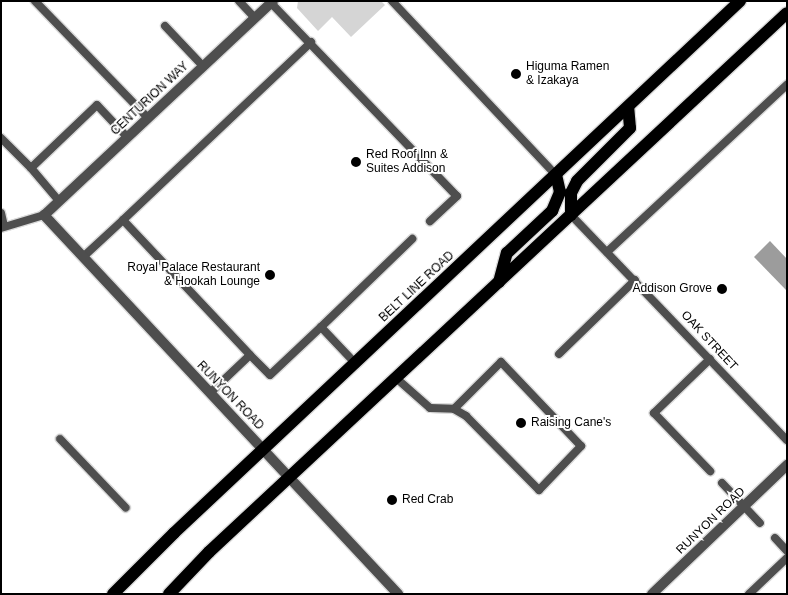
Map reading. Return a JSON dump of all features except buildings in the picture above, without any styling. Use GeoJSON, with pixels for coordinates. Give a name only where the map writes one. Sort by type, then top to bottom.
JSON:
{"type":"FeatureCollection","features":[{"type":"Feature","properties":{"kind":"main road","name":"BELT LINE ROAD"},"geometry":{"type":"LineString","coordinates":[[113,594],[139,566],[740,1]]}},
{"type":"Feature","properties":{"kind":"main road"},"geometry":{"type":"LineString","coordinates":[[169,594],[209,552],[784,14]]}},
{"type":"Feature","properties":{"kind":"main road"},"geometry":{"type":"LineString","coordinates":[[571,215],[571,192],[577,181],[630,128],[628,107]]}},
{"type":"Feature","properties":{"kind":"main road"},"geometry":{"type":"LineString","coordinates":[[499,282],[507,253],[552,211],[560,192],[556,175]]}},
{"type":"Feature","properties":{"kind":"street","name":"CENTURION WAY"},"geometry":{"type":"LineString","coordinates":[[44,215],[272,2]]}},
{"type":"Feature","properties":{"kind":"street","name":"RUNYON ROAD"},"geometry":{"type":"LineString","coordinates":[[44,215],[398,594]]}},
{"type":"Feature","properties":{"kind":"street","name":"RUNYON ROAD"},"geometry":{"type":"LineString","coordinates":[[652,594],[787,466]]}},
{"type":"Feature","properties":{"kind":"lane"},"geometry":{"type":"LineString","coordinates":[[35,1],[148,118]]}},
{"type":"Feature","properties":{"kind":"lane"},"geometry":{"type":"LineString","coordinates":[[239,1],[255,18]]}},
{"type":"Feature","properties":{"kind":"lane"},"geometry":{"type":"LineString","coordinates":[[392,1],[556,175]]}},
{"type":"Feature","properties":{"kind":"lane"},"geometry":{"type":"LineString","coordinates":[[272,2],[457,196],[430,221]]}},
{"type":"Feature","properties":{"kind":"lane"},"geometry":{"type":"LineString","coordinates":[[165,26],[203,66]]}},
{"type":"Feature","properties":{"kind":"lane"},"geometry":{"type":"LineString","coordinates":[[83,257],[311,42]]}},
{"type":"Feature","properties":{"kind":"lane"},"geometry":{"type":"LineString","coordinates":[[607,252],[787,85]]}},
{"type":"Feature","properties":{"kind":"lane"},"geometry":{"type":"LineString","coordinates":[[30,168],[98,105],[127,137]]}},
{"type":"Feature","properties":{"kind":"lane"},"geometry":{"type":"LineString","coordinates":[[1,138],[59,201]]}},
{"type":"Feature","properties":{"kind":"lane"},"geometry":{"type":"LineString","coordinates":[[1,212],[2,227],[44,215]]}},
{"type":"Feature","properties":{"kind":"lane","name":"OAK STREET"},"geometry":{"type":"LineString","coordinates":[[571,215],[787,440]]}},
{"type":"Feature","properties":{"kind":"lane"},"geometry":{"type":"LineString","coordinates":[[123,220],[270,375],[412,239]]}},
{"type":"Feature","properties":{"kind":"lane"},"geometry":{"type":"LineString","coordinates":[[559,354],[635,280]]}},
{"type":"Feature","properties":{"kind":"lane"},"geometry":{"type":"LineString","coordinates":[[321,327],[356,364]]}},
{"type":"Feature","properties":{"kind":"lane"},"geometry":{"type":"LineString","coordinates":[[210,393],[250,355]]}},
{"type":"Feature","properties":{"kind":"lane"},"geometry":{"type":"LineString","coordinates":[[710,359],[654,413],[710,471]]}},
{"type":"Feature","properties":{"kind":"lane"},"geometry":{"type":"LineString","coordinates":[[396,378],[430,408],[454,409],[466,416],[539,490],[582,446],[501,362],[454,409]]}},
{"type":"Feature","properties":{"kind":"lane"},"geometry":{"type":"LineString","coordinates":[[60,439],[126,508]]}},
{"type":"Feature","properties":{"kind":"lane"},"geometry":{"type":"LineString","coordinates":[[722,483],[760,523]]}},
{"type":"Feature","properties":{"kind":"lane"},"geometry":{"type":"LineString","coordinates":[[775,538],[787,550]]}},
{"type":"Feature","properties":{"kind":"lane"},"geometry":{"type":"LineString","coordinates":[[748,594],[787,558]]}},
{"type":"Feature","properties":{"kind":"shaded area"},"geometry":{"type":"Polygon","coordinates":[[[298,1],[381,1],[385,5],[351,37],[332,17],[318,31],[297,8],[298,1]]]}},
{"type":"Feature","properties":{"kind":"shaded area"},"geometry":{"type":"Polygon","coordinates":[[[770,241],[787,259],[787,291],[754,257],[770,241]]]}},
{"type":"Feature","properties":{"kind":"place","name":"Higuma Ramen & Izakaya"},"geometry":{"type":"Point","coordinates":[516,74]}},
{"type":"Feature","properties":{"kind":"place","name":"Red Roof Inn & Suites Addison"},"geometry":{"type":"Point","coordinates":[356,162]}},
{"type":"Feature","properties":{"kind":"place","name":"Royal Palace Restaurant & Hookah Lounge"},"geometry":{"type":"Point","coordinates":[270,275]}},
{"type":"Feature","properties":{"kind":"place","name":"Addison Grove"},"geometry":{"type":"Point","coordinates":[722,289]}},
{"type":"Feature","properties":{"kind":"place","name":"Raising Cane's"},"geometry":{"type":"Point","coordinates":[521,423]}},
{"type":"Feature","properties":{"kind":"place","name":"Red Crab"},"geometry":{"type":"Point","coordinates":[392,500]}}]}
